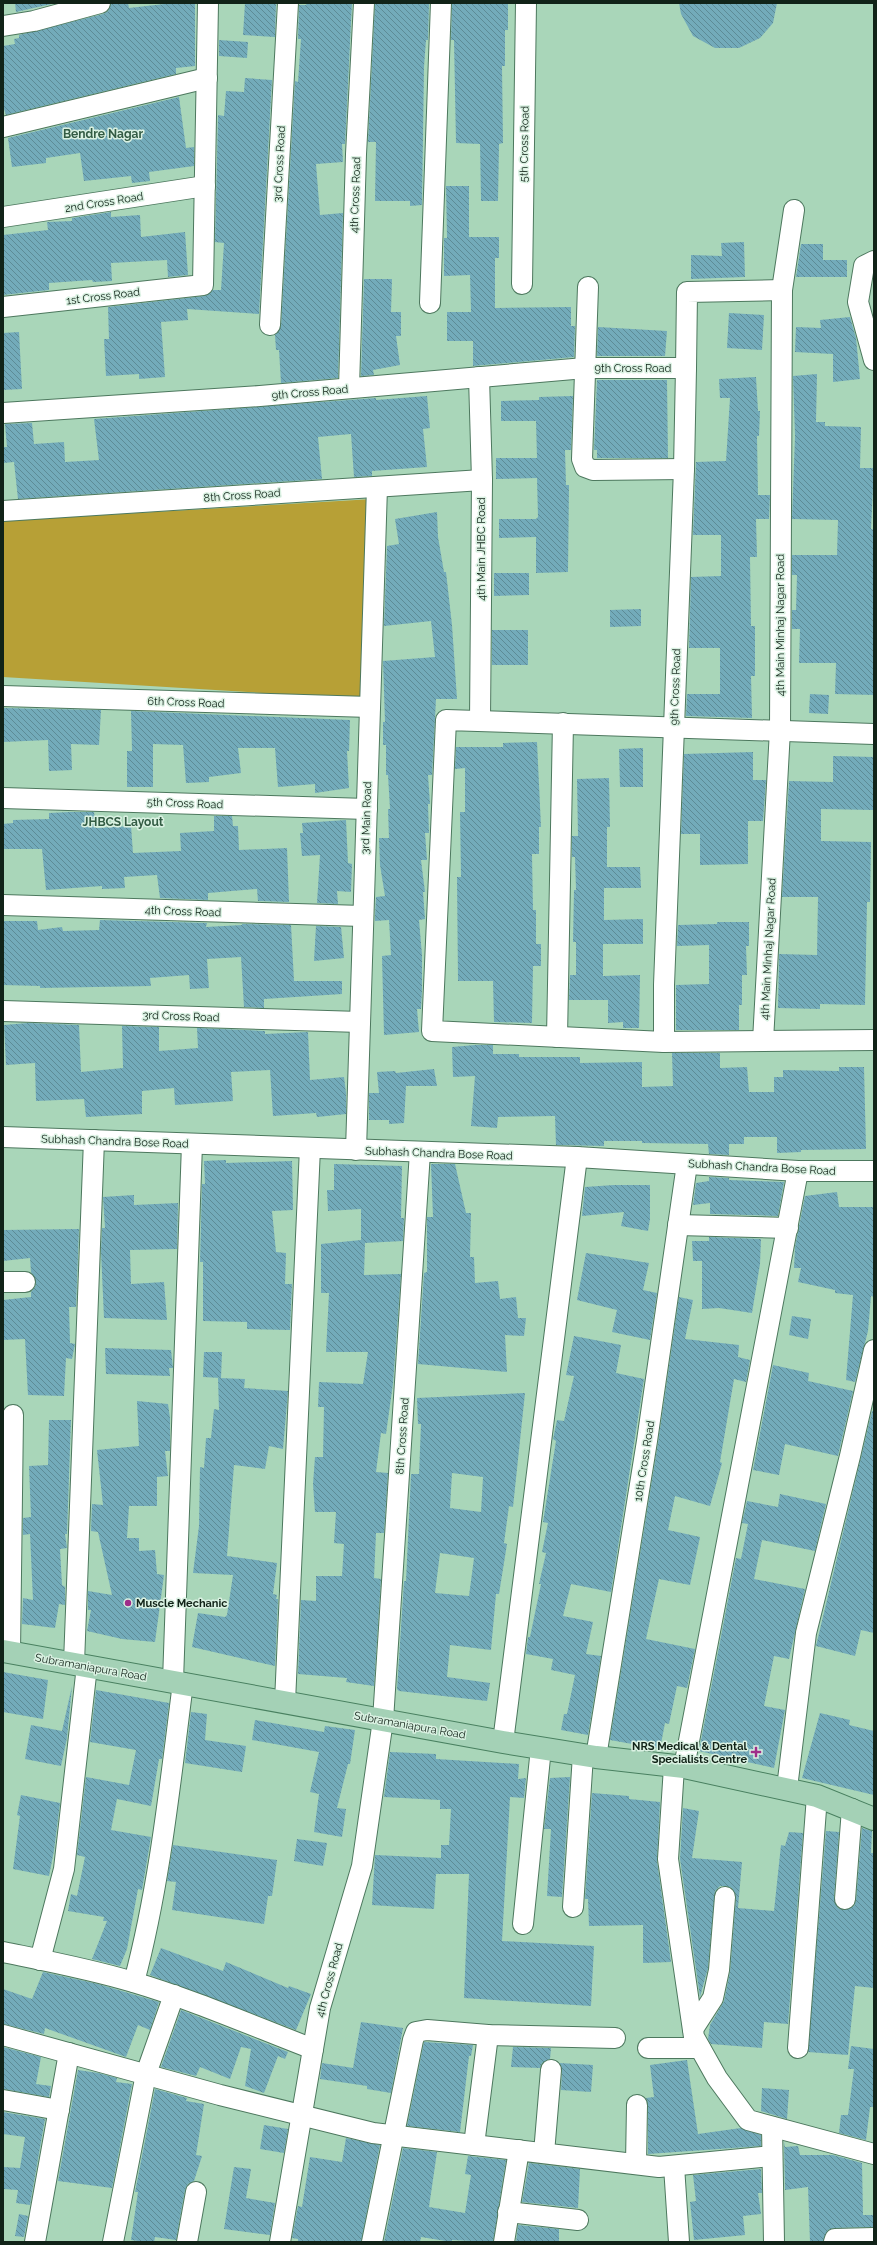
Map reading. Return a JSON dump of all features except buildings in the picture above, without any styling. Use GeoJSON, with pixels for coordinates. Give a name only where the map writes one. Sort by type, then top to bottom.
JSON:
{"type":"FeatureCollection","features":[{"type":"Feature","properties":{"kind":"main road","name":"Subramaniapura Road"},"geometry":{"type":"LineString","coordinates":[[7,1651],[503,1742],[590,1756],[679,1767],[787,1788],[817,1796],[874,1819]]}},
{"type":"Feature","properties":{"kind":"street"},"geometry":{"type":"LineString","coordinates":[[3,26],[34,21],[100,3]]}},
{"type":"Feature","properties":{"kind":"street"},"geometry":{"type":"LineString","coordinates":[[205,186],[208,3]]}},
{"type":"Feature","properties":{"kind":"street","name":"3rd Cross Road"},"geometry":{"type":"LineString","coordinates":[[270,325],[288,3]]}},
{"type":"Feature","properties":{"kind":"street","name":"4th Cross Road"},"geometry":{"type":"LineString","coordinates":[[349,388],[356,154],[364,3]]}},
{"type":"Feature","properties":{"kind":"street"},"geometry":{"type":"LineString","coordinates":[[430,303],[442,3]]}},
{"type":"Feature","properties":{"kind":"street","name":"5th Cross Road"},"geometry":{"type":"LineString","coordinates":[[522,284],[526,3]]}},
{"type":"Feature","properties":{"kind":"street"},"geometry":{"type":"LineString","coordinates":[[3,127],[207,78]]}},
{"type":"Feature","properties":{"kind":"street","name":"2nd Cross Road"},"geometry":{"type":"LineString","coordinates":[[3,217],[205,186]]}},
{"type":"Feature","properties":{"kind":"street","name":"1st Cross Road"},"geometry":{"type":"LineString","coordinates":[[3,307],[203,285],[205,186]]}},
{"type":"Feature","properties":{"kind":"street","name":"4th Main Minhaj Nagar Road"},"geometry":{"type":"LineString","coordinates":[[763,1041],[780,730],[782,290],[794,210]]}},
{"type":"Feature","properties":{"kind":"street"},"geometry":{"type":"LineString","coordinates":[[874,261],[864,266],[858,302],[874,360]]}},
{"type":"Feature","properties":{"kind":"street"},"geometry":{"type":"LineString","coordinates":[[588,287],[582,459],[585,467],[592,470],[684,468]]}},
{"type":"Feature","properties":{"kind":"street"},"geometry":{"type":"LineString","coordinates":[[686,368],[687,292],[782,290]]}},
{"type":"Feature","properties":{"kind":"street","name":"9th Cross Road"},"geometry":{"type":"LineString","coordinates":[[3,413],[349,388],[585,368],[686,368],[684,468],[664,985],[664,1042]]}},
{"type":"Feature","properties":{"kind":"street","name":"4th Main JHBC Road"},"geometry":{"type":"LineString","coordinates":[[479,377],[482,480],[480,721]]}},
{"type":"Feature","properties":{"kind":"street","name":"8th Cross Road"},"geometry":{"type":"LineString","coordinates":[[3,511],[482,480]]}},
{"type":"Feature","properties":{"kind":"street","name":"3rd Main Road"},"geometry":{"type":"LineString","coordinates":[[356,1150],[377,487]]}},
{"type":"Feature","properties":{"kind":"street","name":"6th Cross Road"},"geometry":{"type":"LineString","coordinates":[[3,696],[370,707]]}},
{"type":"Feature","properties":{"kind":"street"},"geometry":{"type":"LineString","coordinates":[[874,734],[673,726],[446,720],[432,1031],[664,1042],[874,1040]]}},
{"type":"Feature","properties":{"kind":"street"},"geometry":{"type":"LineString","coordinates":[[557,1037],[563,723]]}},
{"type":"Feature","properties":{"kind":"street","name":"5th Cross Road"},"geometry":{"type":"LineString","coordinates":[[3,798],[367,809]]}},
{"type":"Feature","properties":{"kind":"street","name":"4th Cross Road"},"geometry":{"type":"LineString","coordinates":[[3,905],[363,916]]}},
{"type":"Feature","properties":{"kind":"street","name":"3rd Cross Road"},"geometry":{"type":"LineString","coordinates":[[3,1011],[360,1022]]}},
{"type":"Feature","properties":{"kind":"street","name":"Subhash Chandra Bose Road"},"geometry":{"type":"LineString","coordinates":[[3,1137],[577,1157],[798,1171],[874,1172]]}},
{"type":"Feature","properties":{"kind":"street"},"geometry":{"type":"LineString","coordinates":[[40,1960],[64,1869],[80,1664],[94,1140]]}},
{"type":"Feature","properties":{"kind":"street"},"geometry":{"type":"LineString","coordinates":[[134,1982],[146,1938],[160,1866],[178,1682],[192,1144]]}},
{"type":"Feature","properties":{"kind":"street"},"geometry":{"type":"LineString","coordinates":[[285,1702],[310,1148]]}},
{"type":"Feature","properties":{"kind":"street","name":"8th Cross Road"},"geometry":{"type":"LineString","coordinates":[[383,1720],[420,1152]]}},
{"type":"Feature","properties":{"kind":"street"},"geometry":{"type":"LineString","coordinates":[[503,1742],[577,1157]]}},
{"type":"Feature","properties":{"kind":"street","name":"10th Cross Road"},"geometry":{"type":"LineString","coordinates":[[573,1907],[590,1756],[647,1441],[687,1164]]}},
{"type":"Feature","properties":{"kind":"street"},"geometry":{"type":"LineString","coordinates":[[798,1171],[788,1228],[679,1767],[668,1859],[694,2037],[717,2078],[748,2120],[874,2154]]}},
{"type":"Feature","properties":{"kind":"street"},"geometry":{"type":"LineString","coordinates":[[678,1225],[788,1228]]}},
{"type":"Feature","properties":{"kind":"street"},"geometry":{"type":"LineString","coordinates":[[3,1282],[26,1282]]}},
{"type":"Feature","properties":{"kind":"street"},"geometry":{"type":"LineString","coordinates":[[787,1788],[806,1633],[850,1456],[874,1350]]}},
{"type":"Feature","properties":{"kind":"street"},"geometry":{"type":"LineString","coordinates":[[7,1651],[13,1415]]}},
{"type":"Feature","properties":{"kind":"street","name":"4th Cross Road"},"geometry":{"type":"LineString","coordinates":[[280,2242],[303,2116],[320,2008],[362,1866],[383,1720]]}},
{"type":"Feature","properties":{"kind":"street"},"geometry":{"type":"LineString","coordinates":[[523,1924],[540,1748]]}},
{"type":"Feature","properties":{"kind":"street"},"geometry":{"type":"LineString","coordinates":[[798,2048],[817,1796]]}},
{"type":"Feature","properties":{"kind":"street"},"geometry":{"type":"LineString","coordinates":[[845,1899],[852,1809]]}},
{"type":"Feature","properties":{"kind":"street"},"geometry":{"type":"LineString","coordinates":[[693,2029],[713,1998],[719,1970],[725,1896]]}},
{"type":"Feature","properties":{"kind":"street"},"geometry":{"type":"LineString","coordinates":[[3,1952],[134,1982],[174,1995],[313,2049]]}},
{"type":"Feature","properties":{"kind":"street"},"geometry":{"type":"LineString","coordinates":[[113,2242],[146,2074],[174,1995]]}},
{"type":"Feature","properties":{"kind":"street"},"geometry":{"type":"LineString","coordinates":[[372,2242],[393,2135],[416,2032],[427,2030],[488,2035],[615,2038]]}},
{"type":"Feature","properties":{"kind":"street"},"geometry":{"type":"LineString","coordinates":[[3,2035],[303,2116],[374,2133],[659,2167],[772,2156]]}},
{"type":"Feature","properties":{"kind":"street"},"geometry":{"type":"LineString","coordinates":[[474,2145],[488,2035]]}},
{"type":"Feature","properties":{"kind":"street"},"geometry":{"type":"LineString","coordinates":[[648,2048],[700,2048]]}},
{"type":"Feature","properties":{"kind":"street"},"geometry":{"type":"LineString","coordinates":[[36,2242],[69,2052]]}},
{"type":"Feature","properties":{"kind":"street"},"geometry":{"type":"LineString","coordinates":[[544,2153],[551,2070]]}},
{"type":"Feature","properties":{"kind":"street"},"geometry":{"type":"LineString","coordinates":[[3,2100],[59,2110]]}},
{"type":"Feature","properties":{"kind":"street"},"geometry":{"type":"LineString","coordinates":[[636,2164],[637,2105]]}},
{"type":"Feature","properties":{"kind":"street"},"geometry":{"type":"LineString","coordinates":[[772,2127],[774,2242]]}},
{"type":"Feature","properties":{"kind":"street"},"geometry":{"type":"LineString","coordinates":[[504,2242],[519,2150]]}},
{"type":"Feature","properties":{"kind":"street"},"geometry":{"type":"LineString","coordinates":[[674,2166],[679,2242]]}},
{"type":"Feature","properties":{"kind":"street"},"geometry":{"type":"LineString","coordinates":[[187,2242],[196,2192]]}},
{"type":"Feature","properties":{"kind":"street"},"geometry":{"type":"LineString","coordinates":[[508,2212],[578,2220]]}},
{"type":"Feature","properties":{"kind":"street"},"geometry":{"type":"LineString","coordinates":[[834,2242],[834,2239],[874,2238]]}},
{"type":"Feature","properties":{"kind":"shaded area"},"geometry":{"type":"Polygon","coordinates":[[[373,499],[362,699],[3,677],[3,521],[373,499]]]}},
{"type":"Feature","properties":{"kind":"place","name":"Muscle Mechanic"},"geometry":{"type":"Point","coordinates":[128,1603]}},
{"type":"Feature","properties":{"kind":"place","name":"NRS Medical & Dental Specialists Centre"},"geometry":{"type":"Point","coordinates":[756,1752]}},
{"type":"Feature","properties":{"kind":"district","name":"Bendre Nagar"},"geometry":{"type":"Point","coordinates":[103,134]}},
{"type":"Feature","properties":{"kind":"district","name":"JHBCS Layout"},"geometry":{"type":"Point","coordinates":[123,822]}}]}
